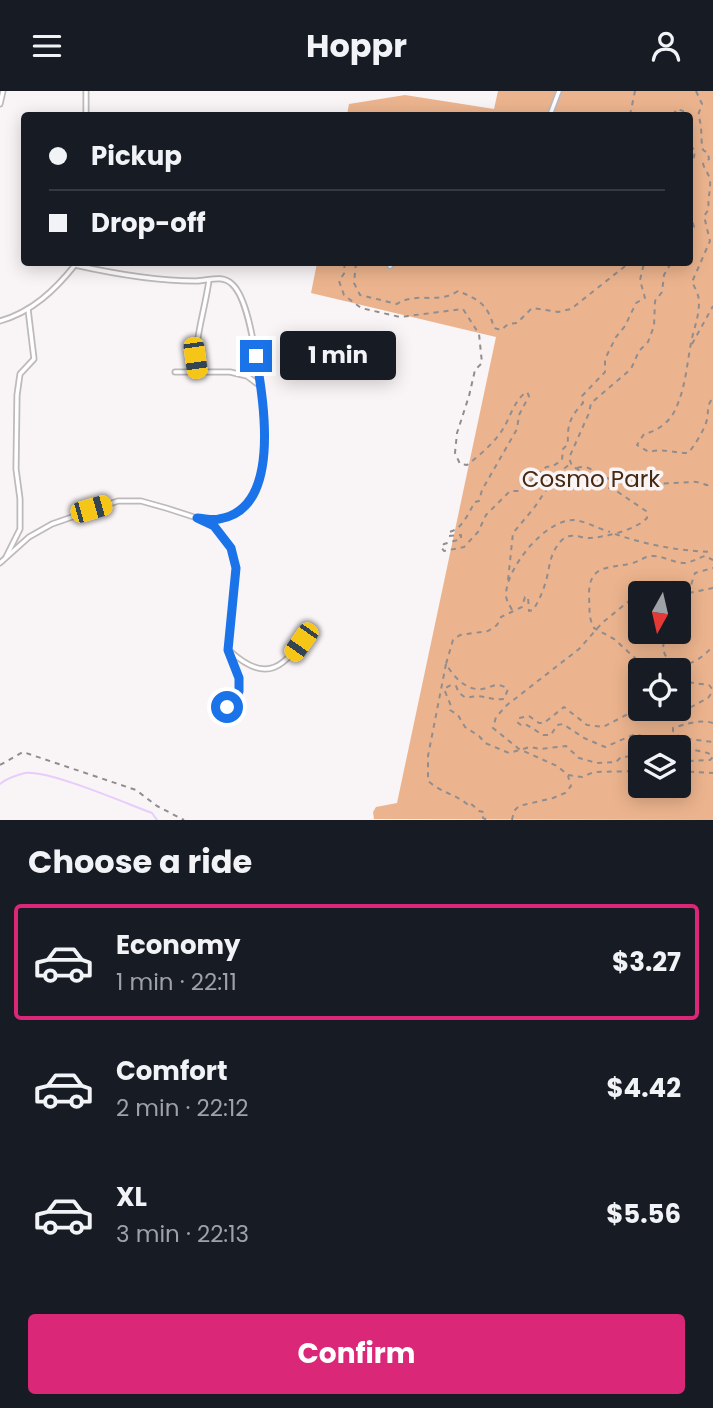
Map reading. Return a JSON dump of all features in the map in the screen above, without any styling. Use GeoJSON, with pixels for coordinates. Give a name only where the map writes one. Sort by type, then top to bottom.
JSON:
{"type":"FeatureCollection","features":[{"type":"Feature","properties":{"kind":"lane"},"geometry":{"type":"LineString","coordinates":[[0,104],[3,91]]}},
{"type":"Feature","properties":{"kind":"lane"},"geometry":{"type":"LineString","coordinates":[[86,91],[86,112]]}},
{"type":"Feature","properties":{"kind":"lane"},"geometry":{"type":"LineString","coordinates":[[551,112],[559,91]]}},
{"type":"Feature","properties":{"kind":"lane"},"geometry":{"type":"LineString","coordinates":[[0,321],[28,309],[56,289],[73,266]]}},
{"type":"Feature","properties":{"kind":"lane"},"geometry":{"type":"LineString","coordinates":[[81,266],[107,273],[157,279],[222,278],[233,284],[244,306],[253,338],[261,387],[263,466],[257,487],[247,502],[233,514],[218,520],[197,518]]}},
{"type":"Feature","properties":{"kind":"lane"},"geometry":{"type":"LineString","coordinates":[[197,373],[195,358],[209,280]]}},
{"type":"Feature","properties":{"kind":"lane"},"geometry":{"type":"LineString","coordinates":[[5,559],[20,529],[15,427],[20,374],[34,359],[28,309]]}},
{"type":"Feature","properties":{"kind":"lane"},"geometry":{"type":"LineString","coordinates":[[175,372],[230,372],[247,376],[261,387]]}},
{"type":"Feature","properties":{"kind":"lane"},"geometry":{"type":"LineString","coordinates":[[0,563],[29,537],[52,524],[118,501],[141,501],[214,526],[231,548],[236,568],[228,650],[239,678],[235,701],[227,707]]}},
{"type":"Feature","properties":{"kind":"lane"},"geometry":{"type":"LineString","coordinates":[[228,650],[254,669],[268,669],[291,656],[309,631]]}},
{"type":"Feature","properties":{"kind":"path"},"geometry":{"type":"LineString","coordinates":[[630,112],[635,91]]}},
{"type":"Feature","properties":{"kind":"path"},"geometry":{"type":"LineString","coordinates":[[696,91],[702,104],[698,115],[702,126],[701,142],[709,159],[703,164],[710,176],[707,196],[709,209],[704,216],[710,241],[692,282],[699,299],[698,319],[687,375],[676,409],[666,422],[653,432],[644,434],[637,445],[649,452],[659,449],[670,453],[688,453],[697,443],[705,426],[708,418],[707,407],[713,398]]}},
{"type":"Feature","properties":{"kind":"path"},"geometry":{"type":"LineString","coordinates":[[344,266],[345,272],[340,281],[344,295],[361,308],[400,317],[463,309],[479,334],[482,363],[475,370],[457,433],[455,453],[460,464],[467,465],[481,454],[502,431],[520,397],[527,392],[529,396],[519,415],[517,429],[482,490],[479,501],[475,502],[462,524],[449,532],[449,536],[461,535],[461,539],[444,544],[441,547],[444,551],[464,547],[478,532],[486,515],[502,498],[510,491],[519,491],[547,467],[562,460],[563,449],[568,444],[567,428],[571,415],[583,403],[582,396],[605,372],[605,359],[616,337],[625,326],[636,303],[645,298],[640,280],[643,266]]}},
{"type":"Feature","properties":{"kind":"path"},"geometry":{"type":"LineString","coordinates":[[356,266],[354,283],[360,295],[397,304],[407,298],[446,299],[458,291],[475,298],[490,311],[494,328],[501,330],[508,324],[517,323],[532,308],[558,312],[571,309],[625,266]]}},
{"type":"Feature","properties":{"kind":"path"},"geometry":{"type":"LineString","coordinates":[[488,820],[483,818],[484,813],[469,802],[467,804],[462,799],[441,792],[428,781],[428,756],[453,640],[460,635],[488,631],[497,625],[501,617],[522,607],[525,597],[528,597],[529,611],[533,610],[542,596],[548,563],[561,541],[568,536],[605,536],[642,524],[647,518],[646,511],[615,490],[593,483],[571,464],[569,458],[590,413],[591,404],[631,369],[639,351],[648,342],[654,325],[655,301],[662,292],[664,275],[669,266]]}},
{"type":"Feature","properties":{"kind":"path"},"geometry":{"type":"LineString","coordinates":[[691,344],[713,306]]}},
{"type":"Feature","properties":{"kind":"path"},"geometry":{"type":"LineString","coordinates":[[513,611],[506,598],[513,533],[557,474],[571,464]]}},
{"type":"Feature","properties":{"kind":"path"},"geometry":{"type":"LineString","coordinates":[[576,468],[583,465],[600,477],[633,483],[673,485],[693,482],[713,486]]}},
{"type":"Feature","properties":{"kind":"path"},"geometry":{"type":"LineString","coordinates":[[507,583],[531,545],[552,526],[573,520],[632,540],[681,551],[713,552]]}},
{"type":"Feature","properties":{"kind":"path"},"geometry":{"type":"LineString","coordinates":[[636,658],[623,645],[593,628],[589,615],[590,581],[594,574],[604,568],[651,556],[658,556],[670,562],[686,563],[705,556],[713,560]]}},
{"type":"Feature","properties":{"kind":"path"},"geometry":{"type":"LineString","coordinates":[[691,581],[695,573],[713,568]]}},
{"type":"Feature","properties":{"kind":"path"},"geometry":{"type":"LineString","coordinates":[[691,593],[713,588]]}},
{"type":"Feature","properties":{"kind":"path"},"geometry":{"type":"LineString","coordinates":[[628,602],[579,649],[507,705],[496,717],[494,728],[522,750],[557,766],[568,775],[582,777],[594,772],[628,771]]}},
{"type":"Feature","properties":{"kind":"path"},"geometry":{"type":"LineString","coordinates":[[664,644],[665,655],[679,664],[694,663],[713,646]]}},
{"type":"Feature","properties":{"kind":"path"},"geometry":{"type":"LineString","coordinates":[[446,664],[459,681],[471,687],[481,689],[501,684],[508,689],[504,699],[495,700],[481,694],[466,698],[452,685],[444,689],[450,710],[485,743],[509,753],[530,747],[540,749],[566,746],[579,758],[597,763],[616,762],[621,757],[628,757]]}},
{"type":"Feature","properties":{"kind":"path"},"geometry":{"type":"LineString","coordinates":[[691,683],[709,685],[713,690],[711,696],[690,708],[648,716],[630,713],[603,727],[587,725],[564,707],[544,723],[539,723],[529,716],[519,718],[517,722],[551,735],[557,725],[563,724],[583,738],[606,747],[635,734],[672,745],[682,745],[713,757],[712,760],[691,761]]}},
{"type":"Feature","properties":{"kind":"path"},"geometry":{"type":"LineString","coordinates":[[713,723],[708,721],[673,728],[681,738],[713,742]]}},
{"type":"Feature","properties":{"kind":"path"},"geometry":{"type":"LineString","coordinates":[[0,765],[23,753],[136,790],[157,806],[184,820]]}},
{"type":"Feature","properties":{"kind":"path"},"geometry":{"type":"LineString","coordinates":[[691,772],[713,773]]}},
{"type":"Feature","properties":{"kind":"path"},"geometry":{"type":"LineString","coordinates":[[512,820],[514,811],[522,805],[565,793],[571,786],[568,775]]}},
{"type":"Feature","properties":{"kind":"green space","name":"Cosmo Park"},"geometry":{"type":"Polygon","coordinates":[[[498,91],[713,91],[713,820],[374,819],[373,812],[376,807],[397,803],[496,337],[311,293],[316,266],[693,266],[693,112],[348,112],[349,104],[405,95],[494,109],[498,91]]]}},
{"type":"Feature","properties":{"kind":"waterway"},"geometry":{"type":"LineString","coordinates":[[0,784],[25,773],[36,773],[87,788],[152,813],[157,820]]}},
{"type":"Feature","properties":{"kind":"route"},"geometry":{"type":"LineString","coordinates":[[227,707],[235,701],[239,691],[239,678],[228,650],[234,607],[232,585],[236,568],[231,548],[214,526],[197,518],[218,520],[233,514],[247,502],[257,487],[263,466],[264,434],[263,400],[256,356]]}}]}
